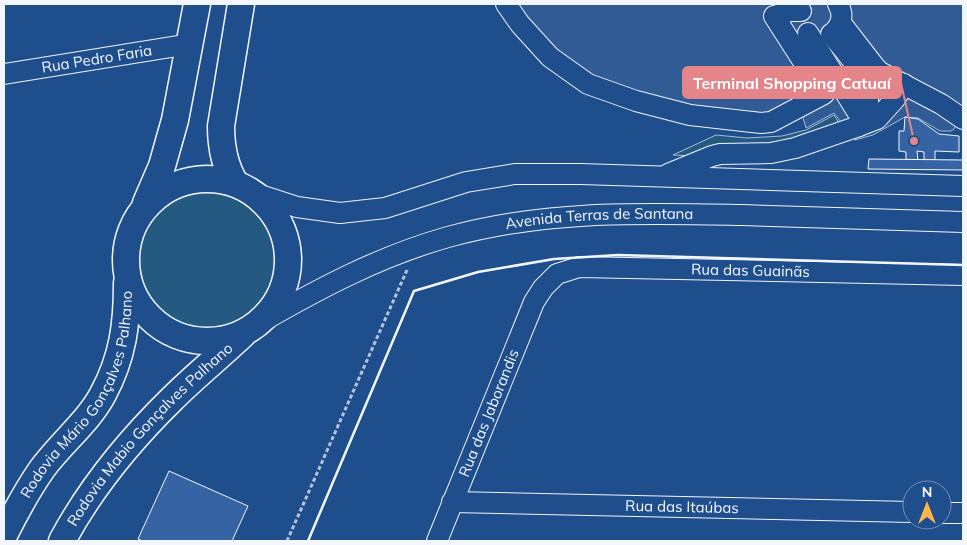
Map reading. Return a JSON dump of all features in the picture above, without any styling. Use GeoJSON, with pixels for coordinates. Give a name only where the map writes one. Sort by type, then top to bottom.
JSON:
{"type":"FeatureCollection","features":[{"type":"Feature","properties":{"kind":"main road"},"geometry":{"type":"LineString","coordinates":[[197,4],[175,120],[162,166],[128,241],[126,262],[132,292],[148,316],[159,326],[186,338],[216,341],[250,329],[268,315],[283,290],[288,276],[288,246],[284,231],[277,217],[268,205],[229,174],[223,155],[221,126],[241,4]]}},
{"type":"Feature","properties":{"kind":"main road"},"geometry":{"type":"LineString","coordinates":[[144,208],[168,188],[182,182],[198,179],[213,178],[246,189]]}},
{"type":"Feature","properties":{"kind":"main road","name":"Rodovia Mário Gonçalves Palhano"},"geometry":{"type":"LineString","coordinates":[[4,535],[43,468],[90,413],[102,396],[113,374],[125,331],[128,277]]}},
{"type":"Feature","properties":{"kind":"main road","name":"Rodovia Mabio Gonçalves Palhano"},"geometry":{"type":"LineString","coordinates":[[62,541],[95,490],[137,436],[172,398],[250,329]]}},
{"type":"Feature","properties":{"kind":"street"},"geometry":{"type":"LineString","coordinates":[[506,4],[520,24],[550,57],[588,84],[636,101],[690,115],[751,123],[771,122],[824,94],[774,16],[802,7],[801,23],[860,122]]}},
{"type":"Feature","properties":{"kind":"street"},"geometry":{"type":"LineString","coordinates":[[808,33],[820,37],[836,20]]}},
{"type":"Feature","properties":{"kind":"street"},"geometry":{"type":"LineString","coordinates":[[836,20],[875,67],[941,104],[963,119]]}},
{"type":"Feature","properties":{"kind":"street"},"geometry":{"type":"LineString","coordinates":[[836,20],[868,91],[868,106],[860,122]]}},
{"type":"Feature","properties":{"kind":"street","name":"Rua Pedro Faria"},"geometry":{"type":"LineString","coordinates":[[4,74],[190,44]]}},
{"type":"Feature","properties":{"kind":"street"},"geometry":{"type":"LineString","coordinates":[[663,177],[720,154],[761,154],[795,148],[860,122],[876,118],[895,98],[904,84]]}},
{"type":"Feature","properties":{"kind":"street"},"geometry":{"type":"LineString","coordinates":[[741,179],[776,169],[963,173]]}},
{"type":"Feature","properties":{"kind":"street"},"geometry":{"type":"LineString","coordinates":[[246,189],[297,207],[340,213],[386,208],[466,182],[515,174],[963,186]]}},
{"type":"Feature","properties":{"kind":"street","name":"Avenida Terras de Santana"},"geometry":{"type":"LineString","coordinates":[[250,329],[350,274],[417,246],[494,226],[537,219],[587,214],[679,214],[963,222]]}},
{"type":"Feature","properties":{"kind":"street","name":"Rua das Guainãs"},"geometry":{"type":"LineString","coordinates":[[544,288],[557,274],[580,267],[963,275]]}},
{"type":"Feature","properties":{"kind":"street","name":"Rua das Jaborandis"},"geometry":{"type":"LineString","coordinates":[[437,541],[534,302],[544,288]]}},
{"type":"Feature","properties":{"kind":"street","name":"Rua das Itaúbas"},"geometry":{"type":"LineString","coordinates":[[452,502],[902,512]]}},
{"type":"Feature","properties":{"kind":"path"},"geometry":{"type":"LineString","coordinates":[[287,541],[417,246]]}},
{"type":"Feature","properties":{"kind":"shaded area"},"geometry":{"type":"Polygon","coordinates":[[[495,4],[963,4],[963,112],[951,131],[940,131],[918,118],[905,117],[873,135],[855,140],[834,113],[806,128],[802,114],[784,122],[573,84],[558,75],[529,47],[495,4]]]}},
{"type":"Feature","properties":{"kind":"shaded area"},"geometry":{"type":"Polygon","coordinates":[[[834,115],[839,123],[802,138],[693,156],[673,155],[716,135],[747,138],[782,136],[806,130],[834,115]]]}},
{"type":"Feature","properties":{"kind":"shaded area"},"geometry":{"type":"Polygon","coordinates":[[[206,192],[232,198],[255,212],[269,235],[275,261],[269,287],[255,310],[232,324],[206,330],[180,324],[157,310],[143,287],[137,261],[143,235],[157,212],[180,198],[206,192]]]}},
{"type":"Feature","properties":{"kind":"building"},"geometry":{"type":"Polygon","coordinates":[[[905,117],[918,119],[939,134],[959,136],[959,152],[935,151],[935,160],[924,160],[924,152],[917,151],[918,160],[906,160],[906,152],[899,151],[899,131],[904,131],[905,117]]]}},
{"type":"Feature","properties":{"kind":"building"},"geometry":{"type":"Polygon","coordinates":[[[869,159],[963,160],[963,170],[868,169],[869,159]]]}},
{"type":"Feature","properties":{"kind":"building"},"geometry":{"type":"Polygon","coordinates":[[[169,471],[248,506],[232,541],[143,541],[138,539],[169,471]]]}},
{"type":"Feature","properties":{"kind":"wall"},"geometry":{"type":"LineString","coordinates":[[308,541],[414,291],[478,272],[554,259],[618,255],[963,265]]}},
{"type":"Feature","properties":{"kind":"place","name":"Terminal Shopping Catuaí"},"geometry":{"type":"Point","coordinates":[914,141]}}]}
